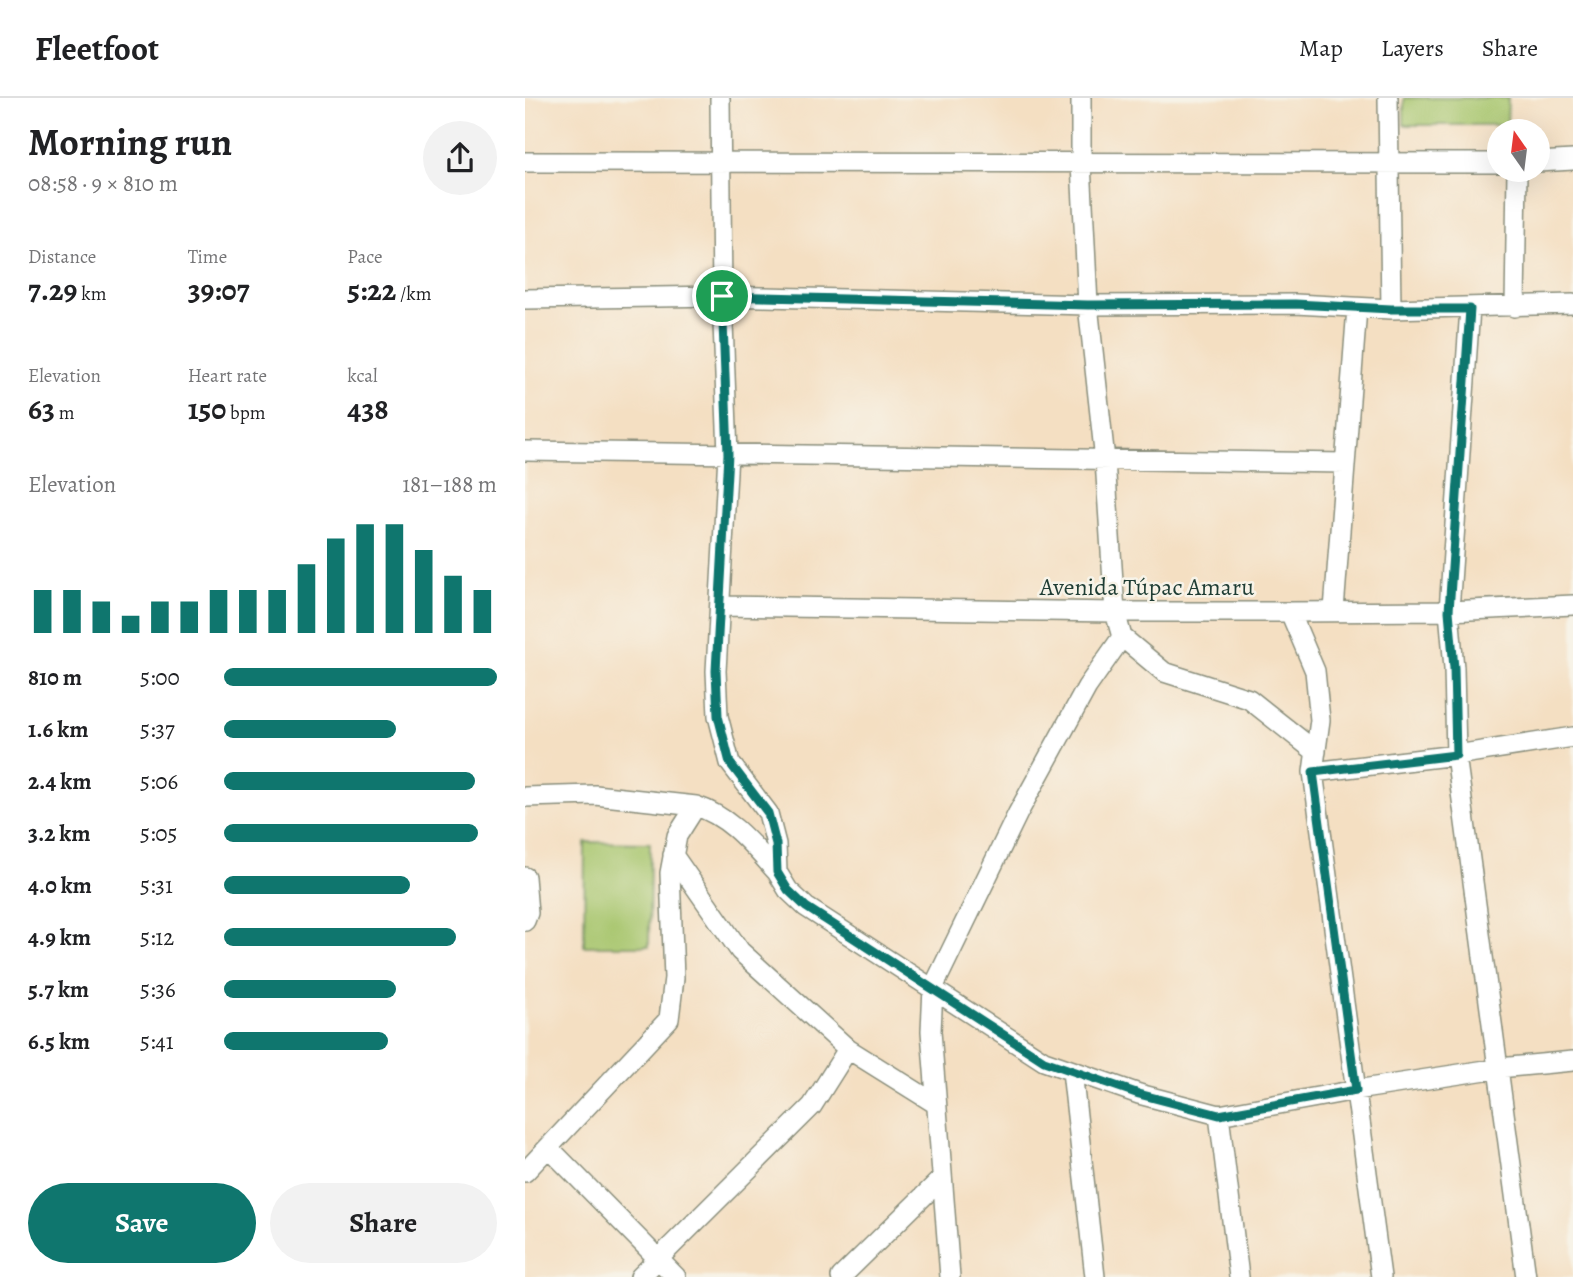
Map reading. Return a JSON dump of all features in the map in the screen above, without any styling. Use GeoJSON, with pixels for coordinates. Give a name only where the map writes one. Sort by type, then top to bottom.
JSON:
{"type":"FeatureCollection","features":[{"type":"Feature","properties":{"kind":"street"},"geometry":{"type":"LineString","coordinates":[[720,98],[722,296],[728,454],[716,671],[718,716],[730,763],[768,813],[776,844],[777,872]]}},
{"type":"Feature","properties":{"kind":"street"},"geometry":{"type":"LineString","coordinates":[[1081,98],[1081,163],[1088,305],[1105,460],[1115,612],[1122,637],[1164,673],[1249,698],[1316,752]]}},
{"type":"Feature","properties":{"kind":"street"},"geometry":{"type":"LineString","coordinates":[[1388,98],[1391,309]]}},
{"type":"Feature","properties":{"kind":"street"},"geometry":{"type":"LineString","coordinates":[[1551,161],[1573,160]]}},
{"type":"Feature","properties":{"kind":"street"},"geometry":{"type":"LineString","coordinates":[[525,162],[1487,163]]}},
{"type":"Feature","properties":{"kind":"street"},"geometry":{"type":"LineString","coordinates":[[1515,307],[1517,182]]}},
{"type":"Feature","properties":{"kind":"street"},"geometry":{"type":"LineString","coordinates":[[525,299],[722,296],[1088,305],[1295,304],[1391,309],[1470,309],[1573,304]]}},
{"type":"Feature","properties":{"kind":"street"},"geometry":{"type":"LineString","coordinates":[[1334,610],[1357,308]]}},
{"type":"Feature","properties":{"kind":"street"},"geometry":{"type":"LineString","coordinates":[[1470,309],[1449,611],[1454,668],[1456,755],[1526,1277]]}},
{"type":"Feature","properties":{"kind":"street"},"geometry":{"type":"LineString","coordinates":[[525,452],[1345,463]]}},
{"type":"Feature","properties":{"kind":"street","name":"Avenida Túpac Amaru"},"geometry":{"type":"LineString","coordinates":[[720,606],[1290,612],[1449,611],[1573,605]]}},
{"type":"Feature","properties":{"kind":"street"},"geometry":{"type":"LineString","coordinates":[[1290,612],[1315,671],[1320,720],[1313,772],[1381,1277]]}},
{"type":"Feature","properties":{"kind":"street"},"geometry":{"type":"LineString","coordinates":[[950,1277],[931,1031],[933,988],[1019,813],[1087,687],[1122,637]]}},
{"type":"Feature","properties":{"kind":"street"},"geometry":{"type":"LineString","coordinates":[[1313,772],[1456,755],[1573,737]]}},
{"type":"Feature","properties":{"kind":"street"},"geometry":{"type":"LineString","coordinates":[[525,797],[595,795],[696,806],[708,810],[736,828],[777,872],[788,890],[806,907],[1044,1061],[1139,1094],[1219,1115],[1356,1090],[1499,1068],[1573,1060]]}},
{"type":"Feature","properties":{"kind":"street"},"geometry":{"type":"LineString","coordinates":[[525,1172],[669,1019],[674,978],[670,873],[677,836],[696,806]]}},
{"type":"Feature","properties":{"kind":"street"},"geometry":{"type":"LineString","coordinates":[[673,855],[740,951],[848,1049],[936,1104]]}},
{"type":"Feature","properties":{"kind":"street"},"geometry":{"type":"LineString","coordinates":[[525,877],[528,913],[525,921]]}},
{"type":"Feature","properties":{"kind":"street"},"geometry":{"type":"LineString","coordinates":[[640,1277],[813,1106],[848,1049]]}},
{"type":"Feature","properties":{"kind":"street"},"geometry":{"type":"LineString","coordinates":[[1072,1071],[1095,1277]]}},
{"type":"Feature","properties":{"kind":"street"},"geometry":{"type":"LineString","coordinates":[[1219,1115],[1238,1277]]}},
{"type":"Feature","properties":{"kind":"street"},"geometry":{"type":"LineString","coordinates":[[549,1147],[676,1277]]}},
{"type":"Feature","properties":{"kind":"street"},"geometry":{"type":"LineString","coordinates":[[841,1277],[941,1179]]}},
{"type":"Feature","properties":{"kind":"green space"},"geometry":{"type":"Polygon","coordinates":[[[1404,98],[1508,98],[1507,119],[1487,119],[1487,125],[1404,125],[1404,98]]]}},
{"type":"Feature","properties":{"kind":"green space"},"geometry":{"type":"Polygon","coordinates":[[[585,842],[650,843],[649,946],[584,946],[585,842]]]}},
{"type":"Feature","properties":{"kind":"route"},"geometry":{"type":"LineString","coordinates":[[722,296],[1088,305],[1295,304],[1391,309],[1470,309],[1449,611],[1454,668],[1456,755],[1313,772],[1356,1090],[1219,1115],[1139,1094],[1072,1071],[1044,1061],[806,907],[788,890],[777,872],[776,844],[768,813],[730,763],[718,716],[716,671],[728,454],[722,296]]}}]}
